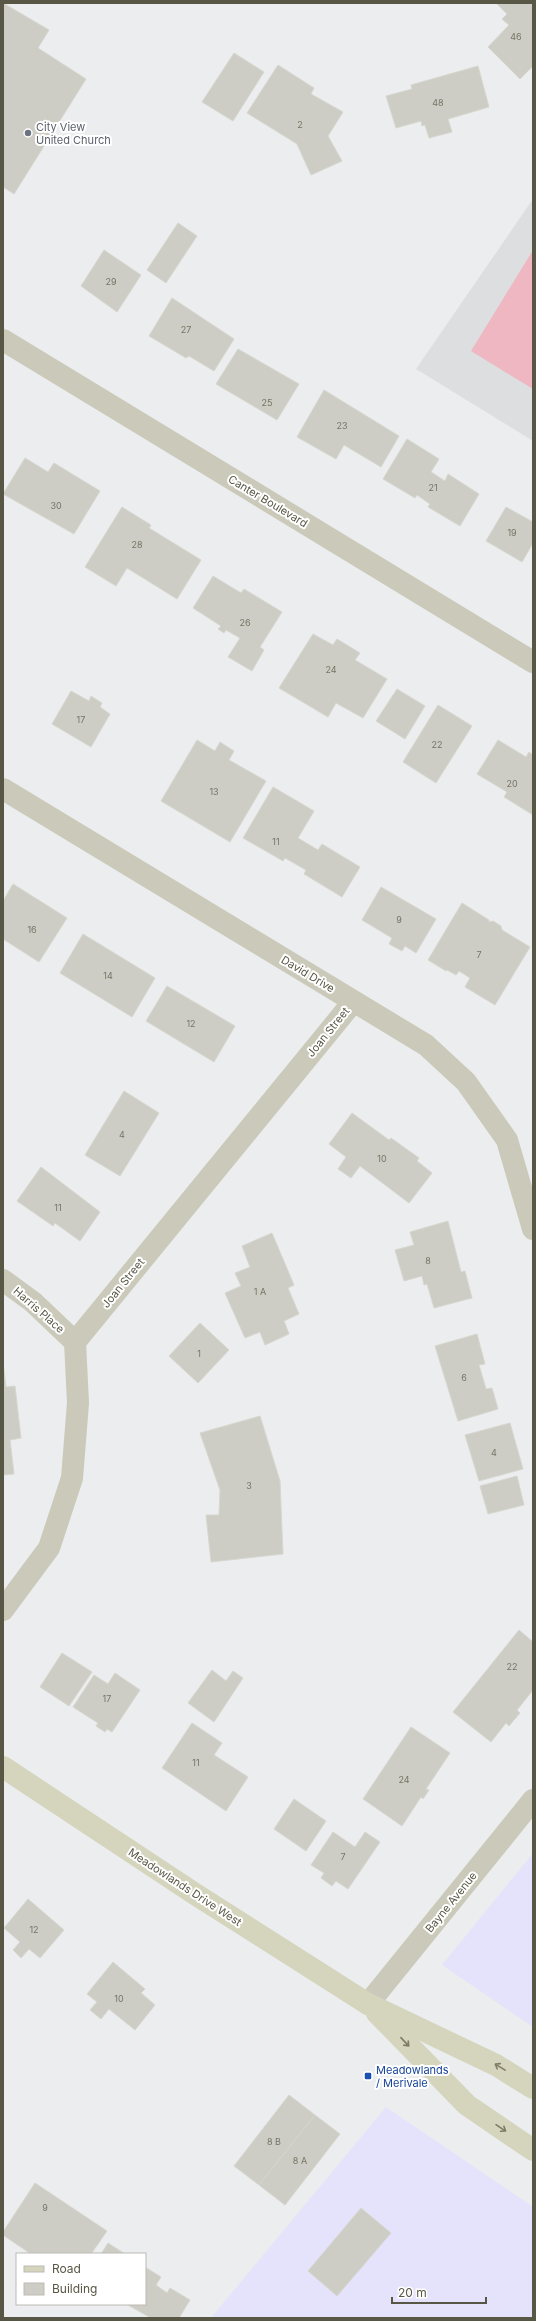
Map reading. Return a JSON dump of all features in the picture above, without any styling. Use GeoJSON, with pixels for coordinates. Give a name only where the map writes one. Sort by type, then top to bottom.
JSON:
{"type":"FeatureCollection","features":[{"type":"Feature","properties":{"kind":"main road","name":"Meadowlands Drive West"},"geometry":{"type":"LineString","coordinates":[[3,1767],[202,1898],[368,2004],[496,2065],[533,2088]]}},
{"type":"Feature","properties":{"kind":"main road","name":"Meadowlands Drive West"},"geometry":{"type":"LineString","coordinates":[[368,2004],[467,2105],[533,2150]]}},
{"type":"Feature","properties":{"kind":"street","name":"Canter Boulevard"},"geometry":{"type":"LineString","coordinates":[[3,340],[533,662]]}},
{"type":"Feature","properties":{"kind":"street","name":"David Drive"},"geometry":{"type":"LineString","coordinates":[[3,789],[426,1045],[466,1082],[507,1140],[533,1229]]}},
{"type":"Feature","properties":{"kind":"street","name":"Joan Street"},"geometry":{"type":"LineString","coordinates":[[75,1342],[353,1002]]}},
{"type":"Feature","properties":{"kind":"street","name":"Harris Place"},"geometry":{"type":"LineString","coordinates":[[3,1280],[33,1302],[75,1342]]}},
{"type":"Feature","properties":{"kind":"street"},"geometry":{"type":"LineString","coordinates":[[3,1610],[49,1548],[72,1478],[78,1403],[75,1342]]}},
{"type":"Feature","properties":{"kind":"street","name":"Bayne Avenue"},"geometry":{"type":"LineString","coordinates":[[368,2004],[533,1800]]}},
{"type":"Feature","properties":{"kind":"shaded area"},"geometry":{"type":"Polygon","coordinates":[[[533,199],[533,441],[416,369],[533,199]]]}},
{"type":"Feature","properties":{"kind":"shaded area"},"geometry":{"type":"Polygon","coordinates":[[[533,250],[533,389],[471,351],[533,250]]]}},
{"type":"Feature","properties":{"kind":"shaded area"},"geometry":{"type":"Polygon","coordinates":[[[533,1853],[533,2027],[442,1965],[533,1853]]]}},
{"type":"Feature","properties":{"kind":"shaded area"},"geometry":{"type":"Polygon","coordinates":[[[386,2107],[533,2207],[533,2318],[211,2318],[386,2107]]]}},
{"type":"Feature","properties":{"kind":"building","name":"City View United Church"},"geometry":{"type":"Polygon","coordinates":[[[3,3],[49,30],[38,48],[86,79],[14,194],[3,187],[3,3]]]}},
{"type":"Feature","properties":{"kind":"building"},"geometry":{"type":"Polygon","coordinates":[[[496,3],[533,3],[533,66],[520,79],[488,47],[509,25],[502,19],[507,14],[496,3]]]}},
{"type":"Feature","properties":{"kind":"building"},"geometry":{"type":"Polygon","coordinates":[[[234,53],[264,72],[233,121],[202,102],[234,53]]]}},
{"type":"Feature","properties":{"kind":"building"},"geometry":{"type":"Polygon","coordinates":[[[278,65],[314,88],[311,94],[343,112],[328,136],[342,161],[311,175],[297,144],[247,113],[278,65]]]}},
{"type":"Feature","properties":{"kind":"building"},"geometry":{"type":"Polygon","coordinates":[[[478,66],[489,107],[448,119],[452,132],[429,138],[425,125],[422,126],[421,121],[396,128],[386,96],[412,89],[411,85],[478,66]]]}},
{"type":"Feature","properties":{"kind":"building"},"geometry":{"type":"Polygon","coordinates":[[[178,223],[197,236],[166,283],[147,270],[178,223]]]}},
{"type":"Feature","properties":{"kind":"building"},"geometry":{"type":"Polygon","coordinates":[[[104,250],[141,275],[117,312],[81,286],[104,250]]]}},
{"type":"Feature","properties":{"kind":"building"},"geometry":{"type":"Polygon","coordinates":[[[172,298],[234,339],[214,371],[189,356],[186,358],[149,336],[172,298]]]}},
{"type":"Feature","properties":{"kind":"building"},"geometry":{"type":"Polygon","coordinates":[[[238,349],[299,384],[277,420],[216,384],[238,349]]]}},
{"type":"Feature","properties":{"kind":"building"},"geometry":{"type":"Polygon","coordinates":[[[324,390],[399,436],[381,467],[344,445],[336,459],[297,437],[324,390]]]}},
{"type":"Feature","properties":{"kind":"building"},"geometry":{"type":"Polygon","coordinates":[[[407,439],[439,459],[431,472],[445,481],[448,474],[479,494],[460,526],[428,507],[430,504],[417,495],[415,498],[383,479],[407,439]]]}},
{"type":"Feature","properties":{"kind":"building"},"geometry":{"type":"Polygon","coordinates":[[[25,458],[48,472],[54,463],[100,491],[74,534],[3,494],[25,458]]]}},
{"type":"Feature","properties":{"kind":"building"},"geometry":{"type":"Polygon","coordinates":[[[122,507],[151,525],[149,528],[201,560],[177,599],[127,568],[116,586],[85,567],[122,507]]]}},
{"type":"Feature","properties":{"kind":"building"},"geometry":{"type":"Polygon","coordinates":[[[506,507],[533,522],[533,543],[522,562],[486,541],[506,507]]]}},
{"type":"Feature","properties":{"kind":"building"},"geometry":{"type":"Polygon","coordinates":[[[213,576],[241,593],[244,589],[282,612],[260,647],[264,650],[252,671],[228,657],[240,638],[226,630],[224,633],[218,629],[221,626],[193,608],[213,576]]]}},
{"type":"Feature","properties":{"kind":"building"},"geometry":{"type":"Polygon","coordinates":[[[313,634],[333,645],[337,639],[360,653],[355,660],[387,679],[363,718],[336,703],[328,717],[279,688],[313,634]]]}},
{"type":"Feature","properties":{"kind":"building"},"geometry":{"type":"Polygon","coordinates":[[[397,689],[425,706],[405,739],[376,721],[397,689]]]}},
{"type":"Feature","properties":{"kind":"building"},"geometry":{"type":"Polygon","coordinates":[[[71,691],[89,701],[91,696],[102,703],[100,707],[110,714],[91,747],[52,724],[71,691]]]}},
{"type":"Feature","properties":{"kind":"building"},"geometry":{"type":"Polygon","coordinates":[[[438,705],[472,726],[436,783],[403,762],[438,705]]]}},
{"type":"Feature","properties":{"kind":"building"},"geometry":{"type":"Polygon","coordinates":[[[197,740],[215,751],[220,742],[234,751],[229,760],[266,781],[230,842],[161,801],[197,740]]]}},
{"type":"Feature","properties":{"kind":"building"},"geometry":{"type":"Polygon","coordinates":[[[498,740],[526,757],[529,752],[533,755],[533,815],[504,797],[507,792],[477,774],[498,740]]]}},
{"type":"Feature","properties":{"kind":"building"},"geometry":{"type":"Polygon","coordinates":[[[273,787],[314,811],[298,838],[318,850],[322,844],[360,867],[342,897],[304,874],[306,870],[285,858],[283,861],[243,838],[273,787]]]}},
{"type":"Feature","properties":{"kind":"building"},"geometry":{"type":"Polygon","coordinates":[[[13,884],[67,918],[39,962],[3,939],[3,901],[13,884]]]}},
{"type":"Feature","properties":{"kind":"building"},"geometry":{"type":"Polygon","coordinates":[[[381,887],[436,919],[416,953],[405,946],[402,951],[389,944],[392,938],[362,920],[381,887]]]}},
{"type":"Feature","properties":{"kind":"building"},"geometry":{"type":"Polygon","coordinates":[[[462,903],[489,920],[489,922],[493,921],[501,926],[502,930],[530,947],[495,1005],[465,987],[470,978],[459,971],[456,975],[447,970],[446,971],[428,960],[462,903]]]}},
{"type":"Feature","properties":{"kind":"building"},"geometry":{"type":"Polygon","coordinates":[[[83,934],[155,978],[132,1017],[60,973],[83,934]]]}},
{"type":"Feature","properties":{"kind":"building"},"geometry":{"type":"Polygon","coordinates":[[[167,986],[235,1026],[214,1062],[146,1021],[167,986]]]}},
{"type":"Feature","properties":{"kind":"building"},"geometry":{"type":"Polygon","coordinates":[[[124,1091],[159,1113],[120,1176],[85,1155],[124,1091]]]}},
{"type":"Feature","properties":{"kind":"building"},"geometry":{"type":"Polygon","coordinates":[[[352,1113],[389,1140],[391,1138],[419,1158],[417,1161],[432,1173],[409,1203],[360,1166],[351,1178],[338,1169],[346,1157],[329,1144],[352,1113]]]}},
{"type":"Feature","properties":{"kind":"building"},"geometry":{"type":"Polygon","coordinates":[[[41,1167],[100,1212],[80,1241],[55,1223],[53,1226],[17,1201],[41,1167]]]}},
{"type":"Feature","properties":{"kind":"building"},"geometry":{"type":"Polygon","coordinates":[[[448,1221],[461,1272],[465,1271],[472,1298],[434,1308],[427,1284],[424,1285],[422,1276],[404,1281],[395,1250],[414,1245],[410,1232],[448,1221]]]}},
{"type":"Feature","properties":{"kind":"building"},"geometry":{"type":"Polygon","coordinates":[[[272,1233],[294,1285],[288,1288],[299,1314],[284,1321],[289,1334],[265,1345],[260,1332],[245,1338],[225,1293],[241,1286],[235,1273],[250,1267],[242,1246],[272,1233]]]}},
{"type":"Feature","properties":{"kind":"building"},"geometry":{"type":"Polygon","coordinates":[[[200,1323],[229,1350],[198,1383],[169,1356],[200,1323]]]}},
{"type":"Feature","properties":{"kind":"building"},"geometry":{"type":"Polygon","coordinates":[[[477,1334],[485,1364],[479,1365],[486,1389],[492,1388],[498,1409],[458,1421],[435,1346],[477,1334]]]}},
{"type":"Feature","properties":{"kind":"building"},"geometry":{"type":"Polygon","coordinates":[[[3,1362],[6,1387],[15,1386],[21,1438],[10,1440],[14,1474],[3,1475],[3,1362]]]}},
{"type":"Feature","properties":{"kind":"building"},"geometry":{"type":"Polygon","coordinates":[[[260,1416],[280,1481],[283,1554],[211,1562],[206,1515],[219,1515],[220,1490],[200,1433],[260,1416]]]}},
{"type":"Feature","properties":{"kind":"building"},"geometry":{"type":"Polygon","coordinates":[[[510,1423],[523,1469],[479,1481],[465,1435],[510,1423]]]}},
{"type":"Feature","properties":{"kind":"building"},"geometry":{"type":"Polygon","coordinates":[[[517,1476],[524,1505],[488,1514],[480,1486],[517,1476]]]}},
{"type":"Feature","properties":{"kind":"building"},"geometry":{"type":"Polygon","coordinates":[[[519,1630],[533,1642],[533,1690],[517,1710],[520,1713],[509,1726],[506,1723],[491,1742],[453,1712],[519,1630]]]}},
{"type":"Feature","properties":{"kind":"building"},"geometry":{"type":"Polygon","coordinates":[[[62,1653],[92,1672],[69,1706],[40,1687],[62,1653]]]}},
{"type":"Feature","properties":{"kind":"building"},"geometry":{"type":"Polygon","coordinates":[[[212,1670],[226,1681],[233,1671],[243,1678],[214,1722],[188,1703],[212,1670]]]}},
{"type":"Feature","properties":{"kind":"building"},"geometry":{"type":"Polygon","coordinates":[[[115,1673],[140,1690],[112,1732],[107,1729],[105,1732],[96,1726],[98,1723],[73,1707],[94,1675],[108,1684],[115,1673]]]}},
{"type":"Feature","properties":{"kind":"building"},"geometry":{"type":"Polygon","coordinates":[[[192,1723],[222,1743],[214,1755],[248,1777],[226,1811],[162,1768],[192,1723]]]}},
{"type":"Feature","properties":{"kind":"building"},"geometry":{"type":"Polygon","coordinates":[[[411,1727],[450,1753],[426,1789],[429,1790],[423,1799],[421,1797],[402,1826],[363,1799],[411,1727]]]}},
{"type":"Feature","properties":{"kind":"building"},"geometry":{"type":"Polygon","coordinates":[[[294,1799],[326,1821],[306,1851],[274,1829],[294,1799]]]}},
{"type":"Feature","properties":{"kind":"building"},"geometry":{"type":"Polygon","coordinates":[[[333,1832],[355,1847],[365,1832],[380,1842],[348,1889],[336,1881],[332,1886],[321,1878],[324,1873],[311,1865],[333,1832]]]}},
{"type":"Feature","properties":{"kind":"building"},"geometry":{"type":"Polygon","coordinates":[[[28,1899],[64,1930],[40,1958],[29,1949],[21,1958],[13,1950],[20,1942],[4,1928],[28,1899]]]}},
{"type":"Feature","properties":{"kind":"building"},"geometry":{"type":"Polygon","coordinates":[[[113,1962],[145,1989],[141,1993],[155,2005],[135,2030],[109,2009],[101,2019],[90,2010],[97,2002],[87,1994],[113,1962]]]}},
{"type":"Feature","properties":{"kind":"building"},"geometry":{"type":"Polygon","coordinates":[[[289,2095],[315,2115],[259,2185],[234,2166],[289,2095]]]}},
{"type":"Feature","properties":{"kind":"building"},"geometry":{"type":"Polygon","coordinates":[[[315,2115],[340,2134],[285,2205],[259,2185],[315,2115]]]}},
{"type":"Feature","properties":{"kind":"building"},"geometry":{"type":"Polygon","coordinates":[[[35,2183],[107,2231],[92,2253],[30,2253],[3,2235],[3,2232],[35,2183]]]}},
{"type":"Feature","properties":{"kind":"building"},"geometry":{"type":"Polygon","coordinates":[[[361,2208],[391,2233],[337,2296],[308,2271],[361,2208]]]}},
{"type":"Feature","properties":{"kind":"building"},"geometry":{"type":"Polygon","coordinates":[[[108,2243],[123,2253],[102,2253],[108,2243]]]}},
{"type":"Feature","properties":{"kind":"building"},"geometry":{"type":"Polygon","coordinates":[[[146,2268],[161,2277],[156,2285],[167,2293],[170,2288],[190,2300],[179,2318],[151,2318],[128,2305],[146,2305],[146,2268]]]}},
{"type":"Feature","properties":{"kind":"place","name":"City View United Church"},"geometry":{"type":"Point","coordinates":[28,133]}},
{"type":"Feature","properties":{"kind":"place","name":"Meadowlands / Merivale"},"geometry":{"type":"Point","coordinates":[368,2076]}}]}
